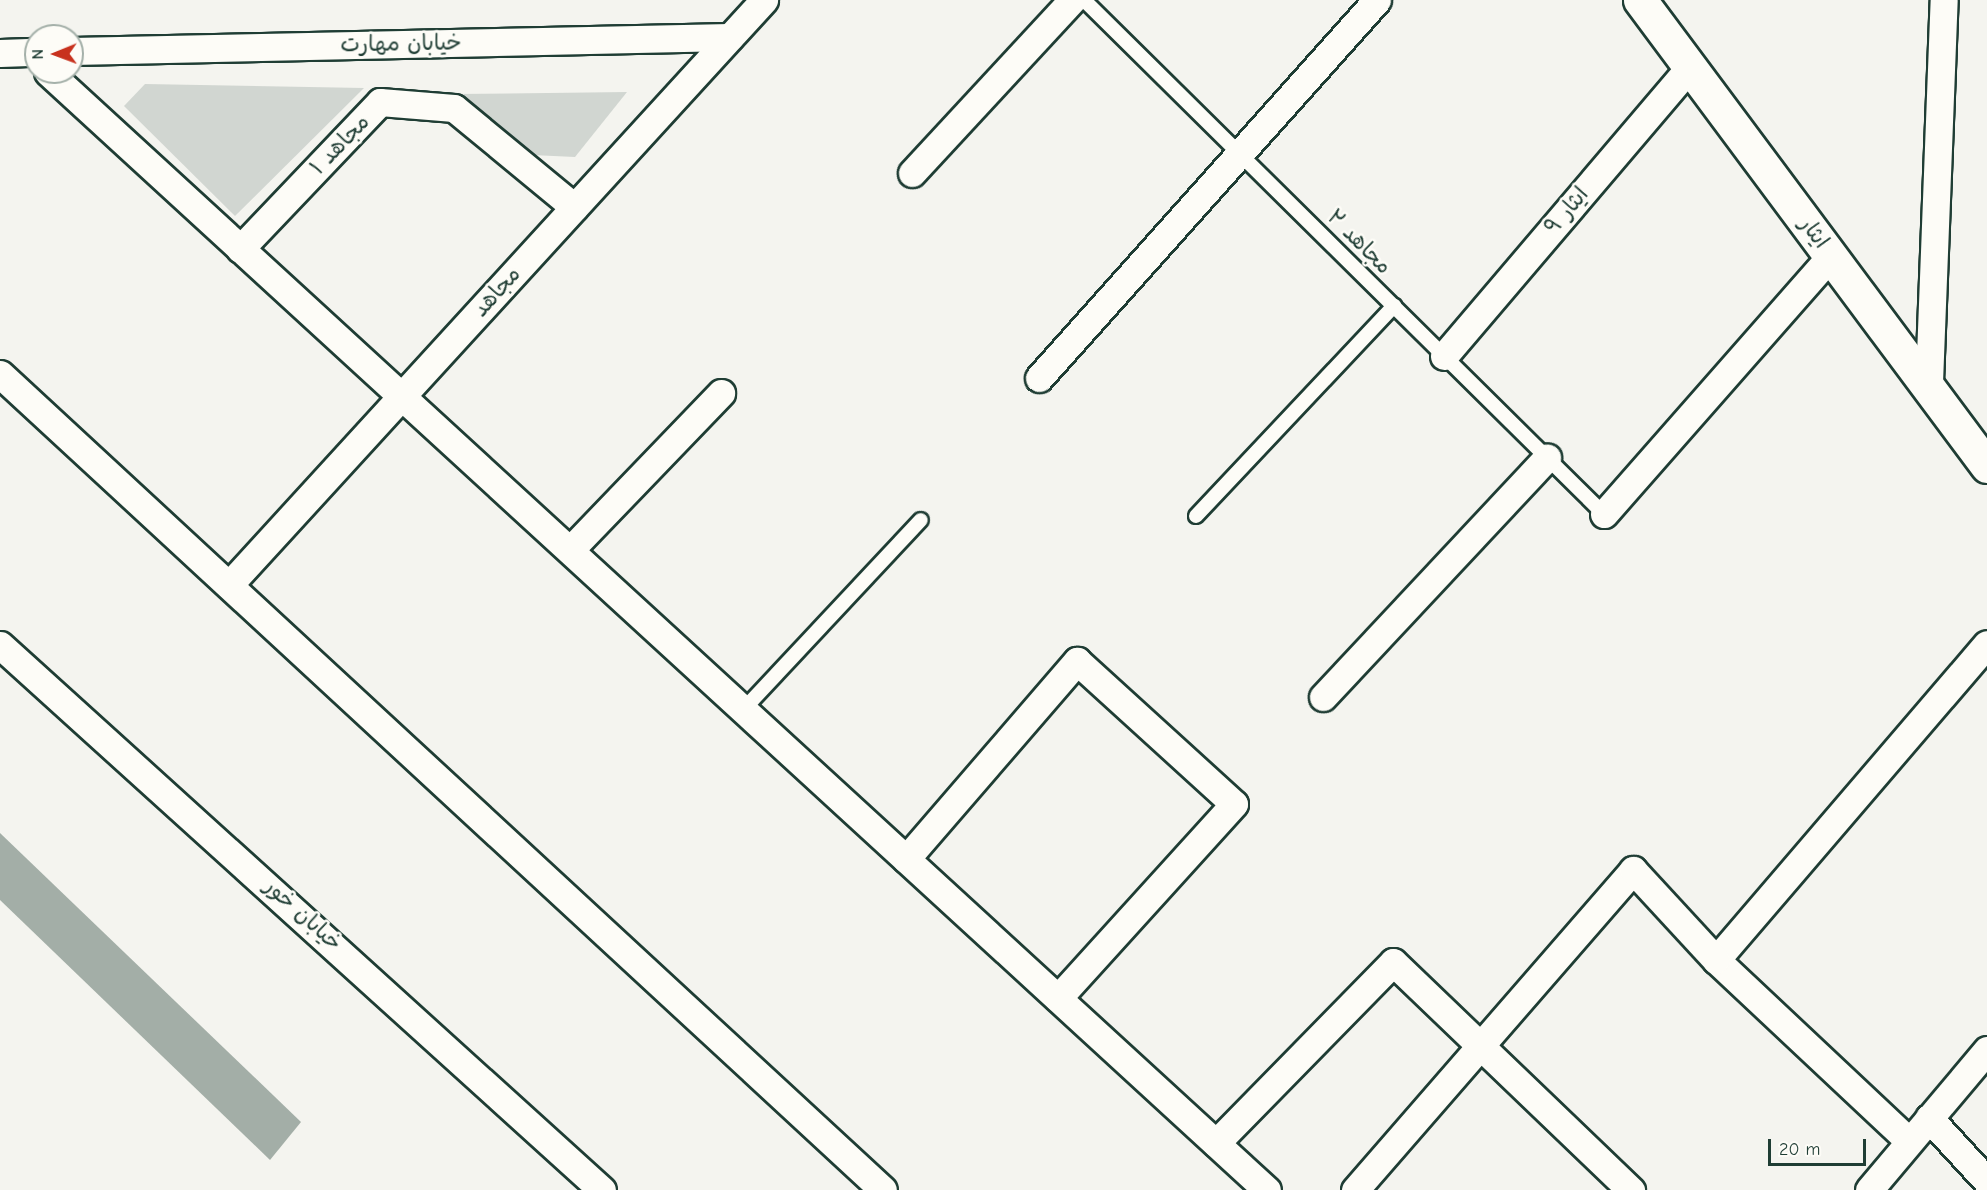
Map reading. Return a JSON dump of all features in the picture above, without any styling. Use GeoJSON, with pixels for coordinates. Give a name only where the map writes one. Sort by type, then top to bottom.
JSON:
{"type":"FeatureCollection","features":[{"type":"Feature","properties":{"kind":"main road","name":"ایثار"},"geometry":{"type":"LineString","coordinates":[[1640,0],[1831,256],[1929,381],[1984,458]]}},
{"type":"Feature","properties":{"kind":"street","name":"مجاهد"},"geometry":{"type":"LineString","coordinates":[[229,585],[764,0]]}},
{"type":"Feature","properties":{"kind":"street"},"geometry":{"type":"LineString","coordinates":[[912,173],[1072,0]]}},
{"type":"Feature","properties":{"kind":"street"},"geometry":{"type":"LineString","coordinates":[[1039,378],[1377,0]]}},
{"type":"Feature","properties":{"kind":"street"},"geometry":{"type":"LineString","coordinates":[[1929,381],[1944,0]]}},
{"type":"Feature","properties":{"kind":"street","name":"خیابان مهارت"},"geometry":{"type":"LineString","coordinates":[[84,51],[730,37]]}},
{"type":"Feature","properties":{"kind":"street"},"geometry":{"type":"LineString","coordinates":[[0,53],[24,54]]}},
{"type":"Feature","properties":{"kind":"street","name":"ایثار ۹"},"geometry":{"type":"LineString","coordinates":[[1444,356],[1690,67]]}},
{"type":"Feature","properties":{"kind":"street"},"geometry":{"type":"LineString","coordinates":[[61,84],[1268,1190]]}},
{"type":"Feature","properties":{"kind":"street","name":"مجاهد ۱"},"geometry":{"type":"LineString","coordinates":[[240,249],[380,102],[454,108],[574,207]]}},
{"type":"Feature","properties":{"kind":"street"},"geometry":{"type":"LineString","coordinates":[[1604,514],[1831,256]]}},
{"type":"Feature","properties":{"kind":"street"},"geometry":{"type":"LineString","coordinates":[[0,374],[883,1190]]}},
{"type":"Feature","properties":{"kind":"street"},"geometry":{"type":"LineString","coordinates":[[570,550],[721,393]]}},
{"type":"Feature","properties":{"kind":"street"},"geometry":{"type":"LineString","coordinates":[[1323,697],[1547,458]]}},
{"type":"Feature","properties":{"kind":"street"},"geometry":{"type":"LineString","coordinates":[[1716,960],[1987,644]]}},
{"type":"Feature","properties":{"kind":"street","name":"خیابان خور"},"geometry":{"type":"LineString","coordinates":[[0,645],[602,1190]]}},
{"type":"Feature","properties":{"kind":"street"},"geometry":{"type":"LineString","coordinates":[[906,859],[1077,661],[1234,804],[1058,998]]}},
{"type":"Feature","properties":{"kind":"street"},"geometry":{"type":"LineString","coordinates":[[1355,1190],[1633,870],[1716,960],[1909,1141]]}},
{"type":"Feature","properties":{"kind":"street"},"geometry":{"type":"LineString","coordinates":[[1216,1143],[1393,962],[1631,1190]]}},
{"type":"Feature","properties":{"kind":"street"},"geometry":{"type":"LineString","coordinates":[[1869,1190],[1987,1050]]}},
{"type":"Feature","properties":{"kind":"street"},"geometry":{"type":"LineString","coordinates":[[1929,1118],[1987,1180]]}},
{"type":"Feature","properties":{"kind":"lane","name":"مجاهد ۲"},"geometry":{"type":"LineString","coordinates":[[1084,0],[1604,514]]}},
{"type":"Feature","properties":{"kind":"lane"},"geometry":{"type":"LineString","coordinates":[[1196,516],[1394,306]]}},
{"type":"Feature","properties":{"kind":"lane"},"geometry":{"type":"LineString","coordinates":[[743,710],[921,520]]}},
{"type":"Feature","properties":{"kind":"shaded area"},"geometry":{"type":"Polygon","coordinates":[[[145,84],[364,88],[235,216],[124,106],[145,84]]]}},
{"type":"Feature","properties":{"kind":"shaded area"},"geometry":{"type":"Polygon","coordinates":[[[627,92],[575,157],[532,155],[457,94],[627,92]]]}},
{"type":"Feature","properties":{"kind":"shaded area"},"geometry":{"type":"Polygon","coordinates":[[[0,833],[301,1122],[270,1160],[0,900],[0,833]]]}}]}
